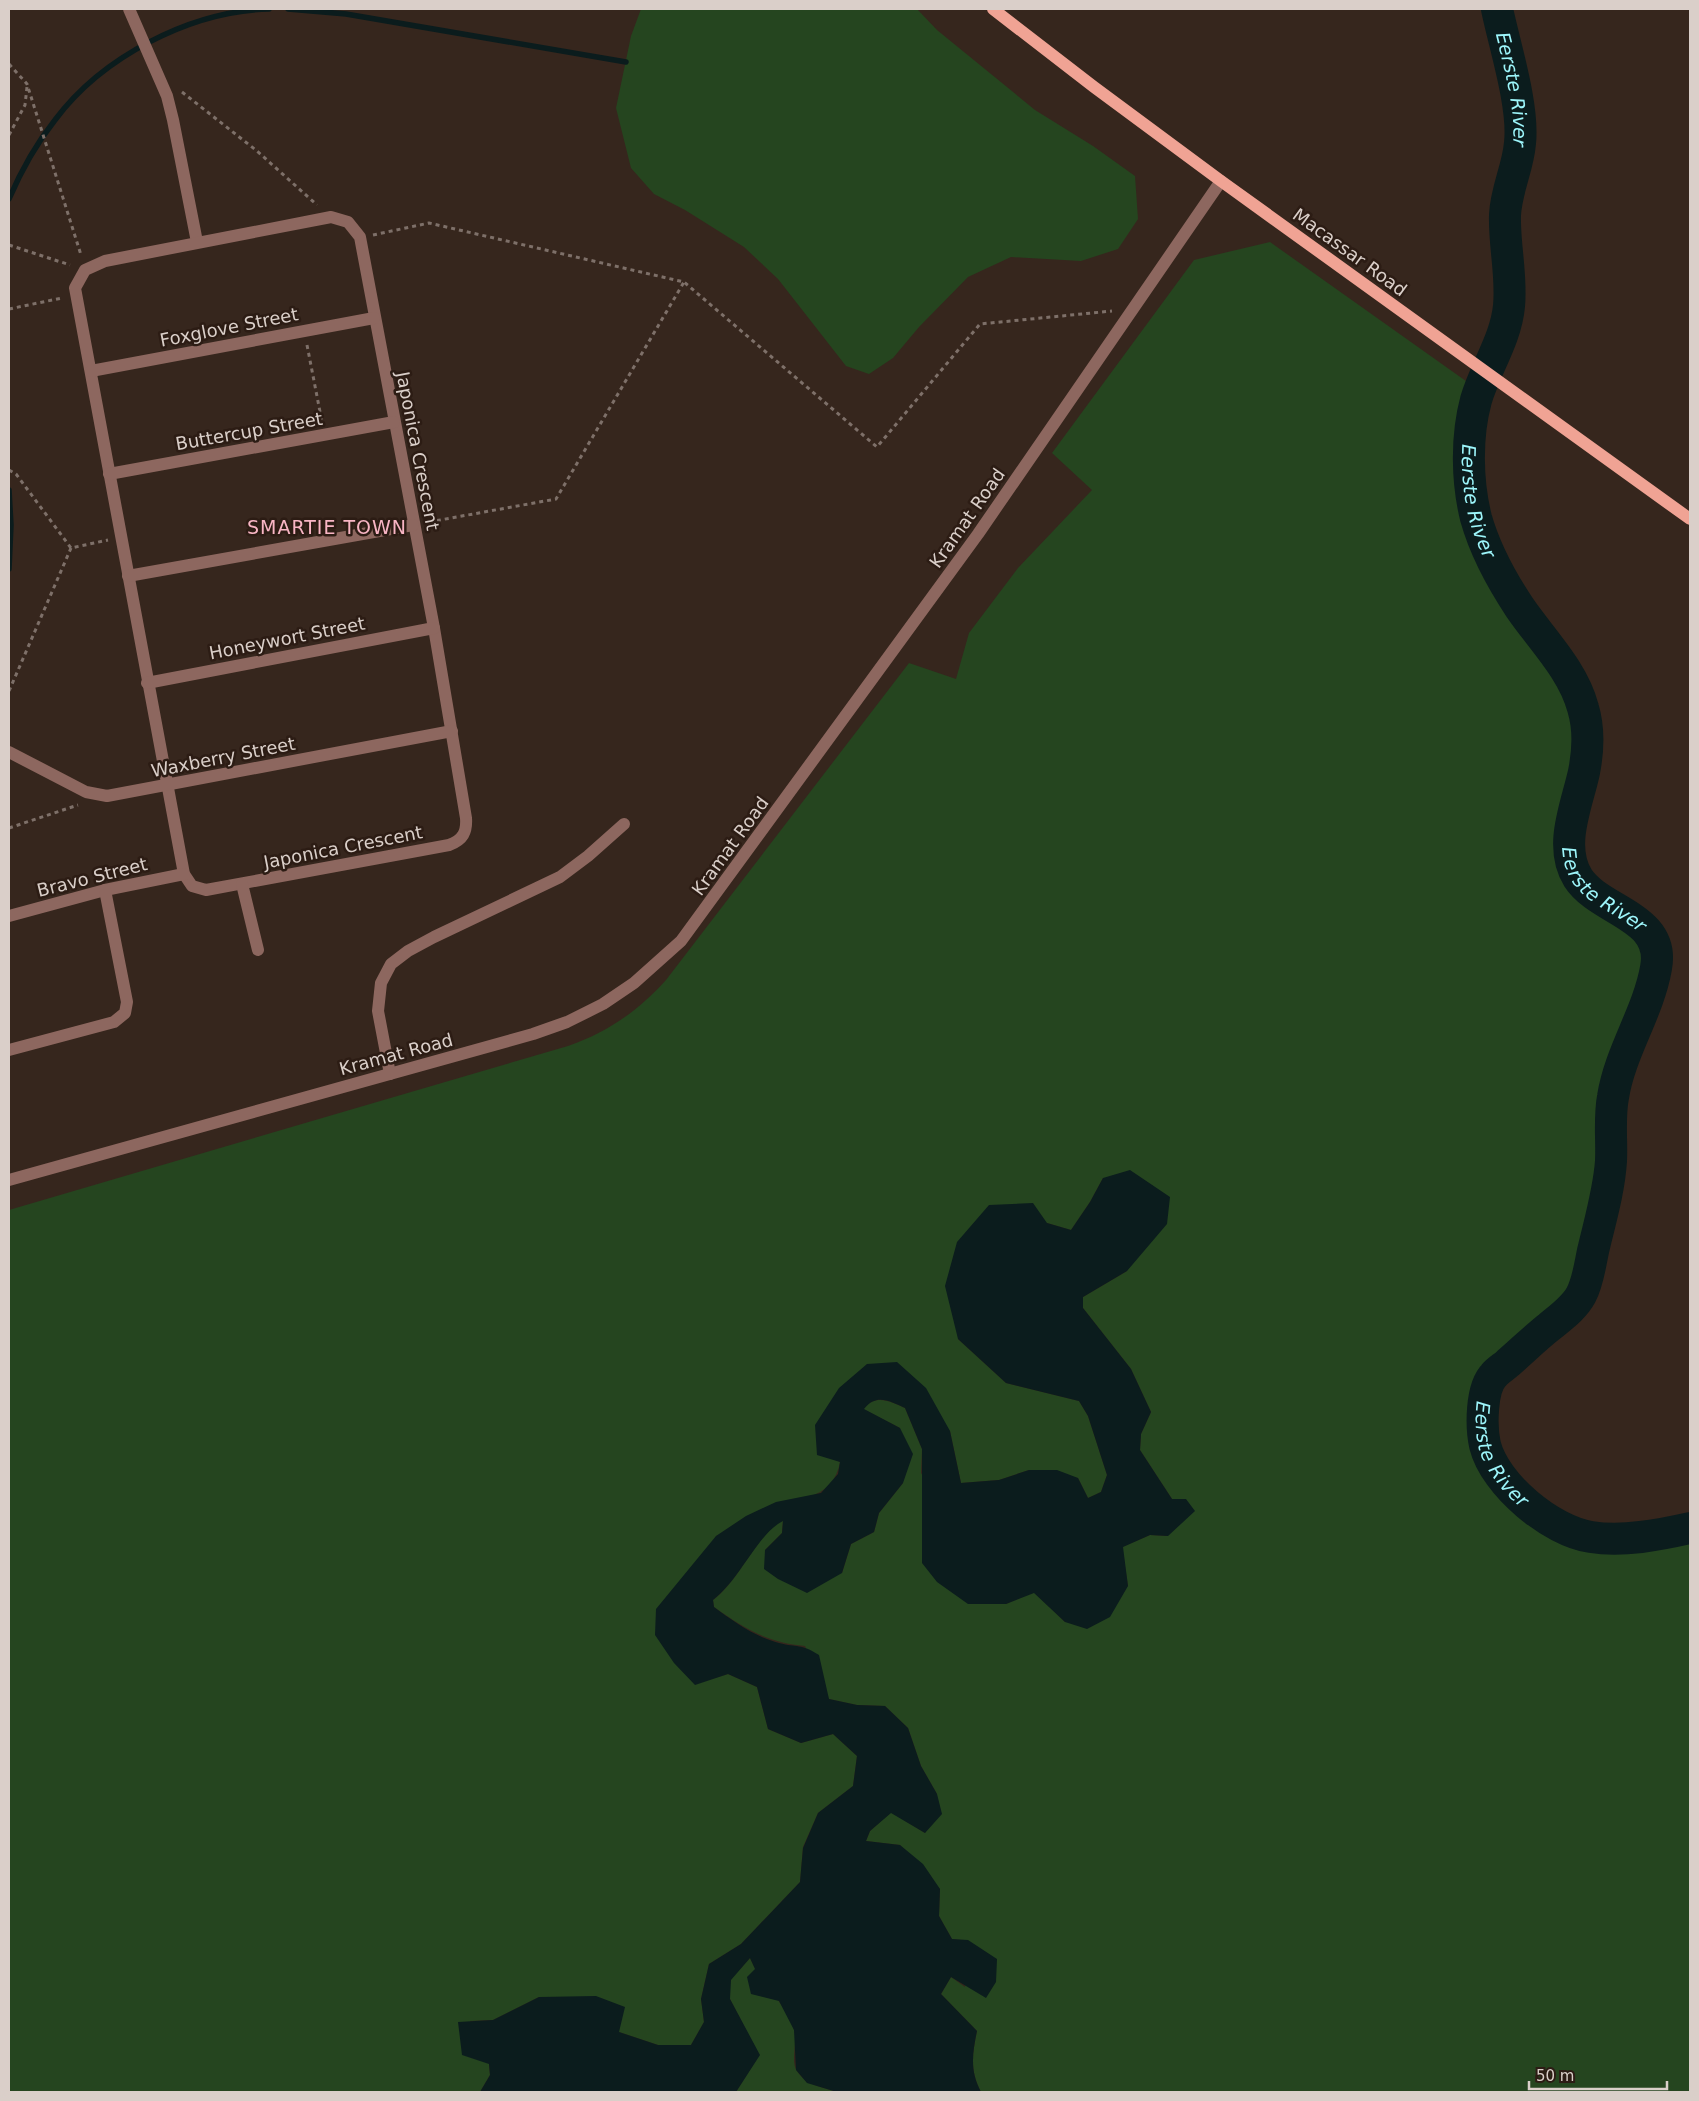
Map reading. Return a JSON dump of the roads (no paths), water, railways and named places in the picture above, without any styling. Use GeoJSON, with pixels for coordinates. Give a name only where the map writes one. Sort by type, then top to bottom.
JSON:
{"type":"FeatureCollection","features":[{"type":"Feature","properties":{"kind":"main road","name":"Macassar Road"},"geometry":{"type":"LineString","coordinates":[[993,9],[1221,181],[1690,519]]}},
{"type":"Feature","properties":{"kind":"street"},"geometry":{"type":"LineString","coordinates":[[130,12],[158,73],[173,120],[197,242],[105,261],[85,270],[77,281],[75,295],[91,371],[166,786],[184,874]]}},
{"type":"Feature","properties":{"kind":"street","name":"Kramat Road"},"geometry":{"type":"LineString","coordinates":[[9,1180],[533,1034],[567,1022],[604,1004],[634,983],[681,941],[978,534],[1221,181]]}},
{"type":"Feature","properties":{"kind":"street","name":"Japonica Crescent"},"geometry":{"type":"LineString","coordinates":[[184,874],[190,884],[202,890],[242,884],[449,846],[464,835],[466,824],[434,628],[360,237],[348,222],[331,217],[197,242]]}},
{"type":"Feature","properties":{"kind":"street","name":"Foxglove Street"},"geometry":{"type":"LineString","coordinates":[[91,371],[374,318]]}},
{"type":"Feature","properties":{"kind":"street","name":"Buttercup Street"},"geometry":{"type":"LineString","coordinates":[[109,474],[394,422]]}},
{"type":"Feature","properties":{"kind":"street"},"geometry":{"type":"LineString","coordinates":[[128,576],[414,525]]}},
{"type":"Feature","properties":{"kind":"street","name":"Honeywort Street"},"geometry":{"type":"LineString","coordinates":[[147,683],[434,628]]}},
{"type":"Feature","properties":{"kind":"street","name":"Waxberry Street"},"geometry":{"type":"LineString","coordinates":[[9,752],[86,792],[99,796],[166,786],[452,731]]}},
{"type":"Feature","properties":{"kind":"street"},"geometry":{"type":"LineString","coordinates":[[390,1074],[378,1011],[381,983],[391,964],[408,951],[434,937],[560,877],[624,824]]}},
{"type":"Feature","properties":{"kind":"street","name":"Bravo Street"},"geometry":{"type":"LineString","coordinates":[[9,916],[105,890],[184,874]]}},
{"type":"Feature","properties":{"kind":"street"},"geometry":{"type":"LineString","coordinates":[[242,884],[258,950]]}},
{"type":"Feature","properties":{"kind":"street"},"geometry":{"type":"LineString","coordinates":[[9,1050],[114,1022],[125,1013],[127,1002],[105,890]]}},
{"type":"Feature","properties":{"kind":"waterway"},"geometry":{"type":"LineString","coordinates":[[9,199],[29,158],[41,139],[74,97],[97,76],[150,42],[179,28],[209,18],[269,9]]}},
{"type":"Feature","properties":{"kind":"waterway"},"geometry":{"type":"LineString","coordinates":[[288,9],[346,14],[626,62]]}},
{"type":"Feature","properties":{"kind":"waterway","name":"Eerste River"},"geometry":{"type":"LineString","coordinates":[[1497,9],[1517,94],[1520,143],[1507,197],[1505,215],[1510,283],[1507,318],[1500,342],[1476,400],[1469,444],[1469,475],[1473,504],[1484,542],[1501,576],[1520,608],[1564,668],[1572,681],[1583,708],[1587,732],[1587,748],[1584,772],[1569,839],[1572,866],[1578,878],[1588,889],[1642,926],[1651,937],[1656,951],[1656,968],[1647,1001],[1622,1064],[1613,1097],[1611,1161],[1608,1184],[1585,1285],[1578,1300],[1571,1308],[1497,1372],[1490,1381],[1484,1398],[1483,1408],[1485,1445],[1491,1460],[1512,1490],[1543,1516],[1575,1533],[1591,1537],[1616,1539],[1690,1528]]}},
{"type":"Feature","properties":{"kind":"waterway"},"geometry":{"type":"LineString","coordinates":[[9,490],[11,525],[9,569]]}},
{"type":"Feature","properties":{"kind":"district","name":"SMARTIE TOWN"},"geometry":{"type":"Point","coordinates":[327,527]}}]}
